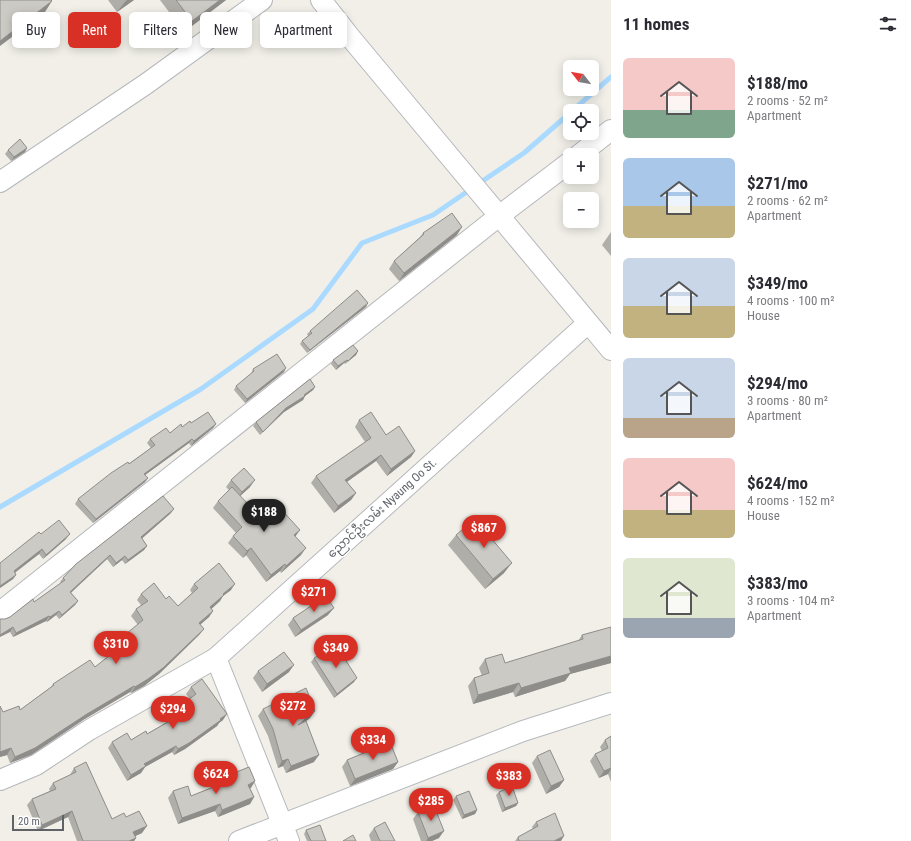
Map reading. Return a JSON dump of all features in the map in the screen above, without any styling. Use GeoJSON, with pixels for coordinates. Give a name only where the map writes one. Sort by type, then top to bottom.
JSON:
{"type":"FeatureCollection","features":[{"type":"Feature","properties":{"kind":"street"},"geometry":{"type":"LineString","coordinates":[[2,176],[146,84],[262,0]]}},
{"type":"Feature","properties":{"kind":"street"},"geometry":{"type":"LineString","coordinates":[[321,0],[350,37],[611,350]]}},
{"type":"Feature","properties":{"kind":"street"},"geometry":{"type":"LineString","coordinates":[[588,148],[611,130]]}},
{"type":"Feature","properties":{"kind":"street"},"geometry":{"type":"LineString","coordinates":[[0,612],[499,216],[563,167]]}},
{"type":"Feature","properties":{"kind":"street","name":"ညောင်ဦးလမ်း Nyaung Oo St."},"geometry":{"type":"LineString","coordinates":[[0,780],[36,764],[89,730],[216,658],[588,323]]}},
{"type":"Feature","properties":{"kind":"street"},"geometry":{"type":"LineString","coordinates":[[216,658],[286,833]]}},
{"type":"Feature","properties":{"kind":"street"},"geometry":{"type":"LineString","coordinates":[[239,841],[286,833],[523,731],[611,703]]}},
{"type":"Feature","properties":{"kind":"building"},"geometry":{"type":"Polygon","coordinates":[[[0,0],[52,1],[38,12],[12,12],[12,32],[0,41],[0,0]]]}},
{"type":"Feature","properties":{"kind":"building"},"geometry":{"type":"Polygon","coordinates":[[[176,0],[220,0],[204,12],[200,12],[200,15],[192,21],[192,12],[185,12],[176,0]]]}},
{"type":"Feature","properties":{"kind":"building"},"geometry":{"type":"Polygon","coordinates":[[[20,139],[27,148],[14,157],[8,150],[20,139]]]}},
{"type":"Feature","properties":{"kind":"building"},"geometry":{"type":"Polygon","coordinates":[[[452,213],[462,227],[404,273],[394,261],[424,234],[423,233],[452,213]]]}},
{"type":"Feature","properties":{"kind":"building"},"geometry":{"type":"Polygon","coordinates":[[[357,290],[368,303],[310,350],[302,341],[312,333],[310,331],[357,290]]]}},
{"type":"Feature","properties":{"kind":"building"},"geometry":{"type":"Polygon","coordinates":[[[353,345],[358,351],[348,361],[347,360],[338,366],[333,360],[353,345]]]}},
{"type":"Feature","properties":{"kind":"building"},"geometry":{"type":"Polygon","coordinates":[[[277,354],[286,368],[247,399],[236,386],[254,371],[253,369],[277,354]]]}},
{"type":"Feature","properties":{"kind":"building"},"geometry":{"type":"Polygon","coordinates":[[[310,379],[315,387],[304,395],[305,396],[286,408],[263,432],[256,422],[310,379]]]}},
{"type":"Feature","properties":{"kind":"building"},"geometry":{"type":"Polygon","coordinates":[[[208,412],[216,424],[194,441],[192,439],[144,474],[148,478],[96,519],[78,499],[111,473],[128,462],[129,464],[155,445],[150,439],[166,428],[170,433],[181,424],[182,427],[208,412]]]}},
{"type":"Feature","properties":{"kind":"building"},"geometry":{"type":"Polygon","coordinates":[[[371,412],[386,435],[399,426],[415,451],[391,469],[381,455],[345,480],[356,493],[338,506],[316,476],[371,438],[359,420],[371,412]]]}},
{"type":"Feature","properties":{"kind":"building"},"geometry":{"type":"Polygon","coordinates":[[[244,468],[255,480],[242,492],[231,480],[244,468]]]}},
{"type":"Feature","properties":{"kind":"building"},"geometry":{"type":"Polygon","coordinates":[[[232,487],[262,519],[272,510],[274,511],[279,507],[300,530],[294,535],[306,548],[286,566],[285,564],[271,575],[251,548],[247,551],[233,536],[242,527],[218,501],[232,487]]]}},
{"type":"Feature","properties":{"kind":"building"},"geometry":{"type":"Polygon","coordinates":[[[163,496],[174,509],[141,537],[147,546],[128,560],[125,556],[116,563],[110,555],[70,592],[78,601],[62,615],[59,611],[50,617],[49,616],[16,633],[13,627],[0,635],[0,619],[10,617],[33,599],[34,602],[65,580],[63,578],[76,564],[163,496]]]}},
{"type":"Feature","properties":{"kind":"building"},"geometry":{"type":"Polygon","coordinates":[[[475,519],[512,563],[493,579],[456,535],[475,519]]]}},
{"type":"Feature","properties":{"kind":"building"},"geometry":{"type":"Polygon","coordinates":[[[59,520],[70,534],[46,555],[42,549],[14,571],[16,575],[0,586],[0,563],[39,532],[41,534],[59,520]]]}},
{"type":"Feature","properties":{"kind":"building"},"geometry":{"type":"Polygon","coordinates":[[[219,563],[235,584],[210,607],[213,611],[199,623],[204,629],[163,668],[148,679],[87,714],[35,748],[15,757],[11,748],[0,752],[0,706],[3,712],[19,706],[20,710],[54,685],[53,684],[90,660],[95,667],[125,643],[121,638],[143,620],[136,609],[148,601],[141,594],[154,583],[166,599],[169,596],[178,606],[198,588],[194,584],[219,563]]]}},
{"type":"Feature","properties":{"kind":"building"},"geometry":{"type":"Polygon","coordinates":[[[326,596],[334,608],[301,630],[293,618],[326,596]]]}},
{"type":"Feature","properties":{"kind":"building"},"geometry":{"type":"Polygon","coordinates":[[[611,627],[611,656],[569,668],[571,673],[521,688],[519,683],[478,695],[474,678],[489,673],[485,659],[502,654],[505,663],[583,639],[582,635],[611,627]]]}},
{"type":"Feature","properties":{"kind":"building"},"geometry":{"type":"Polygon","coordinates":[[[336,646],[357,678],[337,694],[314,658],[336,646]]]}},
{"type":"Feature","properties":{"kind":"building"},"geometry":{"type":"Polygon","coordinates":[[[284,652],[294,665],[267,684],[258,671],[284,652]]]}},
{"type":"Feature","properties":{"kind":"building"},"geometry":{"type":"Polygon","coordinates":[[[202,679],[227,714],[189,743],[178,749],[176,746],[144,764],[146,766],[131,775],[112,742],[127,733],[131,740],[146,731],[147,734],[182,714],[177,708],[196,694],[191,687],[202,679]]]}},
{"type":"Feature","properties":{"kind":"building"},"geometry":{"type":"Polygon","coordinates":[[[306,688],[315,711],[298,725],[306,721],[319,755],[291,766],[288,759],[282,761],[273,729],[263,709],[306,688]]]}},
{"type":"Feature","properties":{"kind":"building"},"geometry":{"type":"Polygon","coordinates":[[[611,736],[611,768],[604,771],[595,754],[608,748],[605,740],[611,736]]]}},
{"type":"Feature","properties":{"kind":"building"},"geometry":{"type":"Polygon","coordinates":[[[390,742],[398,762],[355,779],[347,760],[390,742]]]}},
{"type":"Feature","properties":{"kind":"building"},"geometry":{"type":"Polygon","coordinates":[[[550,750],[564,780],[551,786],[537,756],[550,750]]]}},
{"type":"Feature","properties":{"kind":"building"},"geometry":{"type":"Polygon","coordinates":[[[86,762],[112,819],[124,813],[126,817],[139,811],[147,826],[133,832],[136,838],[129,841],[83,841],[72,811],[42,825],[32,799],[56,789],[53,783],[76,772],[74,768],[86,762]]]}},
{"type":"Feature","properties":{"kind":"building"},"geometry":{"type":"Polygon","coordinates":[[[249,767],[255,781],[248,785],[254,797],[222,810],[220,804],[182,818],[173,791],[188,786],[191,796],[236,778],[234,773],[249,767]]]}},
{"type":"Feature","properties":{"kind":"building"},"geometry":{"type":"Polygon","coordinates":[[[512,786],[518,803],[505,808],[499,792],[512,786]]]}},
{"type":"Feature","properties":{"kind":"building"},"geometry":{"type":"Polygon","coordinates":[[[469,791],[477,810],[464,815],[456,796],[469,791]]]}},
{"type":"Feature","properties":{"kind":"building"},"geometry":{"type":"Polygon","coordinates":[[[434,806],[444,831],[428,838],[418,812],[434,806]]]}},
{"type":"Feature","properties":{"kind":"building"},"geometry":{"type":"Polygon","coordinates":[[[555,813],[564,836],[554,841],[519,841],[518,837],[538,826],[536,822],[555,813]]]}},
{"type":"Feature","properties":{"kind":"building"},"geometry":{"type":"Polygon","coordinates":[[[385,822],[395,841],[380,841],[374,828],[385,822]]]}},
{"type":"Feature","properties":{"kind":"building"},"geometry":{"type":"Polygon","coordinates":[[[320,825],[326,841],[311,841],[306,830],[320,825]]]}},
{"type":"Feature","properties":{"kind":"building"},"geometry":{"type":"Polygon","coordinates":[[[353,835],[356,841],[343,841],[353,835]]]}},
{"type":"Feature","properties":{"kind":"waterway"},"geometry":{"type":"LineString","coordinates":[[580,104],[611,77]]}},
{"type":"Feature","properties":{"kind":"waterway"},"geometry":{"type":"LineString","coordinates":[[478,184],[524,153],[563,119]]}},
{"type":"Feature","properties":{"kind":"waterway"},"geometry":{"type":"LineString","coordinates":[[0,507],[201,389],[313,309],[362,243],[433,215],[471,189]]}}]}
